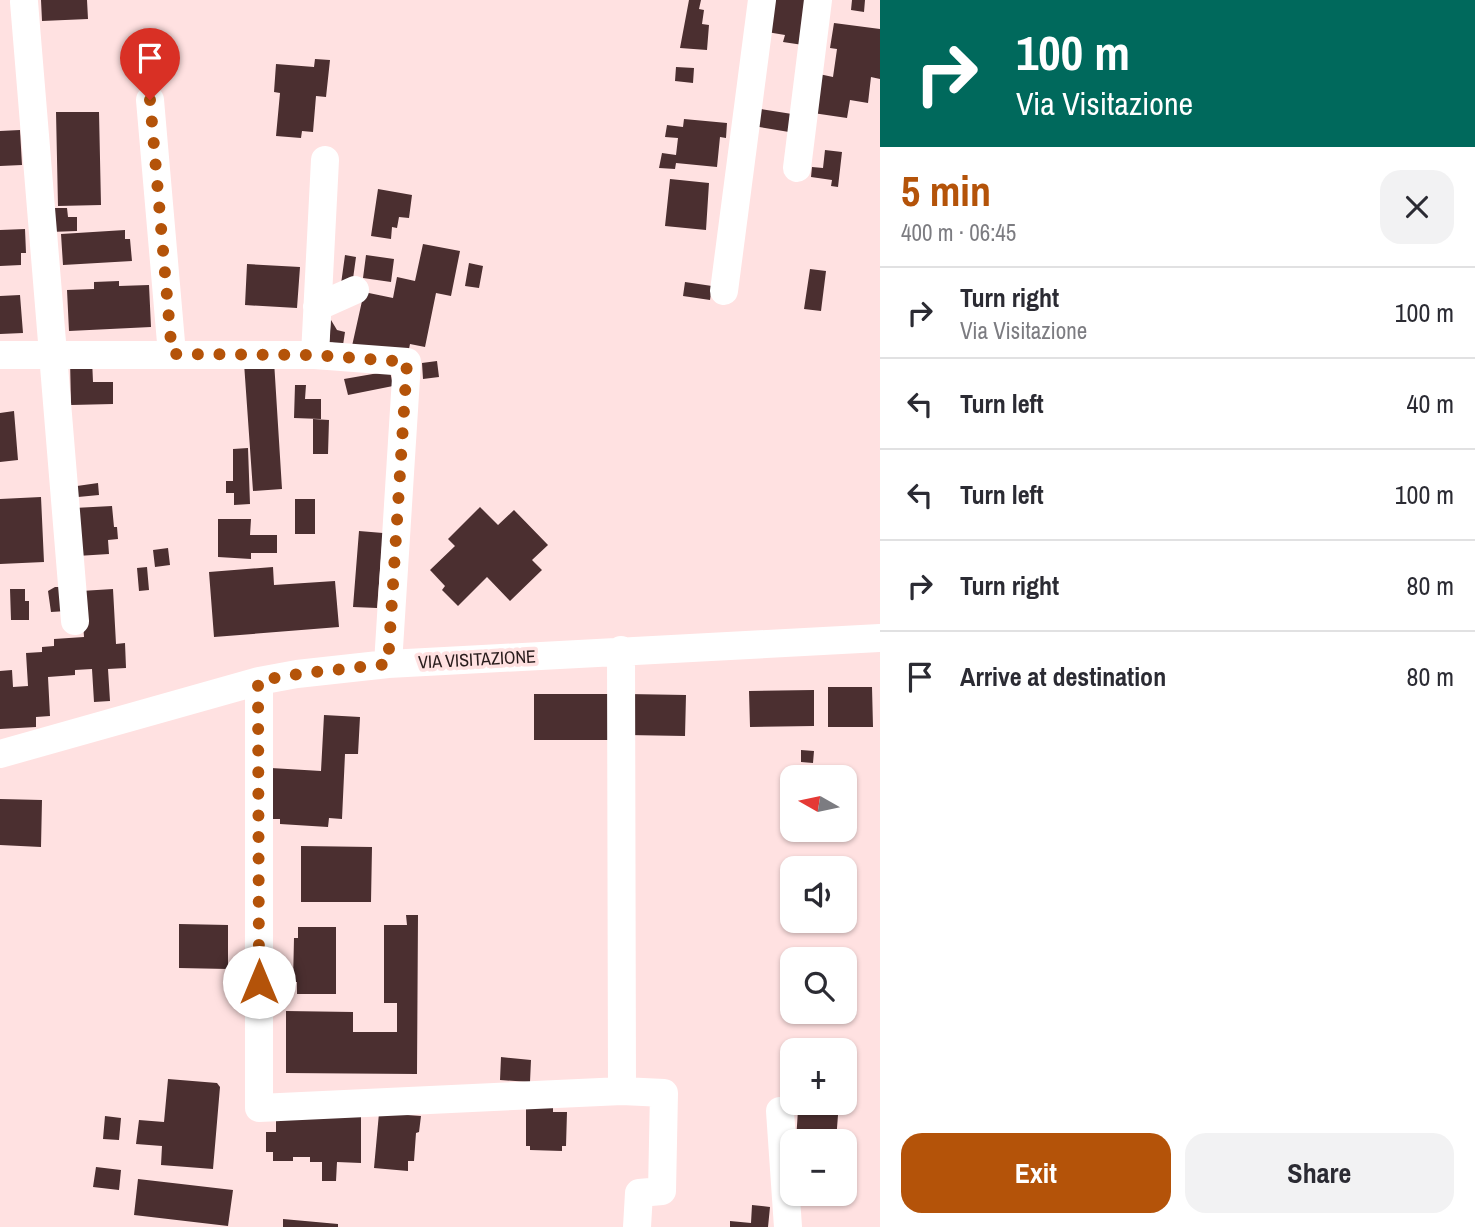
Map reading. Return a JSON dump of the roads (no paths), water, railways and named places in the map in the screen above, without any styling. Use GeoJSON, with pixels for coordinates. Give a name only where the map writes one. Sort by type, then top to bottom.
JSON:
{"type":"FeatureCollection","features":[{"type":"Feature","properties":{"kind":"street"},"geometry":{"type":"LineString","coordinates":[[724,291],[762,0]]}},
{"type":"Feature","properties":{"kind":"street"},"geometry":{"type":"LineString","coordinates":[[797,168],[818,0]]}},
{"type":"Feature","properties":{"kind":"street"},"geometry":{"type":"LineString","coordinates":[[23,2],[75,621]]}},
{"type":"Feature","properties":{"kind":"street"},"geometry":{"type":"LineString","coordinates":[[150,100],[172,354]]}},
{"type":"Feature","properties":{"kind":"street"},"geometry":{"type":"LineString","coordinates":[[315,355],[324,160]]}},
{"type":"Feature","properties":{"kind":"street"},"geometry":{"type":"LineString","coordinates":[[317,307],[355,290]]}},
{"type":"Feature","properties":{"kind":"street"},"geometry":{"type":"LineString","coordinates":[[0,355],[315,355],[407,362],[388,664]]}},
{"type":"Feature","properties":{"kind":"street","name":"VIA VISITAZIONE"},"geometry":{"type":"LineString","coordinates":[[0,754],[258,681],[298,674],[388,664],[880,638]]}},
{"type":"Feature","properties":{"kind":"street"},"geometry":{"type":"LineString","coordinates":[[621,650],[622,1091]]}},
{"type":"Feature","properties":{"kind":"street"},"geometry":{"type":"LineString","coordinates":[[258,681],[259,1108],[622,1091],[664,1094],[662,1191],[639,1193],[637,1227]]}},
{"type":"Feature","properties":{"kind":"street"},"geometry":{"type":"LineString","coordinates":[[780,1115],[788,1227]]}}]}
